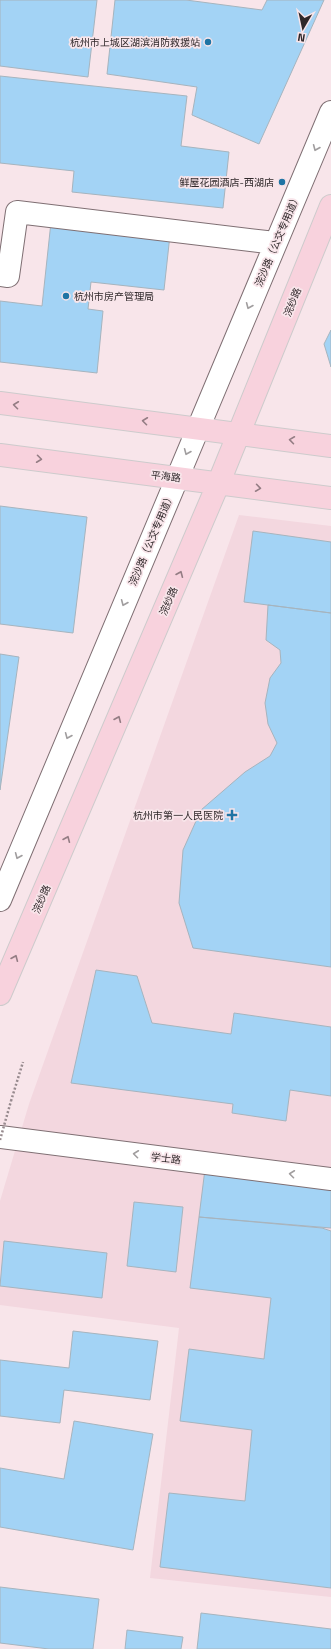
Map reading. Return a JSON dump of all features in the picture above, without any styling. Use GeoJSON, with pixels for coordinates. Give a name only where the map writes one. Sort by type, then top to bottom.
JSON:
{"type":"FeatureCollection","features":[{"type":"Feature","properties":{"kind":"main road","name":"浣纱路"},"geometry":{"type":"LineString","coordinates":[[0,994],[219,482],[331,206]]}},
{"type":"Feature","properties":{"kind":"main road"},"geometry":{"type":"LineString","coordinates":[[0,403],[331,446]]}},
{"type":"Feature","properties":{"kind":"main road","name":"平海路"},"geometry":{"type":"LineString","coordinates":[[0,455],[219,482],[331,498]]}},
{"type":"Feature","properties":{"kind":"street","name":"浣沙路（公交专用道）"},"geometry":{"type":"LineString","coordinates":[[0,900],[176,477],[331,112]]}},
{"type":"Feature","properties":{"kind":"street"},"geometry":{"type":"LineString","coordinates":[[0,275],[8,276],[17,212],[275,243]]}},
{"type":"Feature","properties":{"kind":"street","name":"学士路"},"geometry":{"type":"LineString","coordinates":[[0,1139],[331,1179]]}},
{"type":"Feature","properties":{"kind":"path"},"geometry":{"type":"LineString","coordinates":[[0,1139],[23,1062]]}},
{"type":"Feature","properties":{"kind":"shaded area","name":"杭州市第一人民医院"},"geometry":{"type":"Polygon","coordinates":[[[239,515],[331,526],[331,1597],[150,1578],[179,1328],[0,1305],[0,1201],[29,1104],[239,515]]]}},
{"type":"Feature","properties":{"kind":"building"},"geometry":{"type":"Polygon","coordinates":[[[0,0],[97,0],[88,77],[0,66],[0,0]]]}},
{"type":"Feature","properties":{"kind":"building","name":"杭州市上城区湖滨消防救援站"},"geometry":{"type":"Polygon","coordinates":[[[115,0],[186,0],[262,10],[267,0],[324,0],[259,144],[192,115],[197,87],[107,74],[115,0]]]}},
{"type":"Feature","properties":{"kind":"building"},"geometry":{"type":"Polygon","coordinates":[[[0,76],[187,96],[181,146],[229,152],[223,208],[72,192],[74,171],[0,163],[0,76]]]}},
{"type":"Feature","properties":{"kind":"building","name":"杭州市房产管理局"},"geometry":{"type":"Polygon","coordinates":[[[51,222],[170,235],[164,290],[91,282],[88,309],[103,311],[97,373],[0,362],[0,301],[42,306],[51,222]]]}},
{"type":"Feature","properties":{"kind":"building"},"geometry":{"type":"Polygon","coordinates":[[[331,330],[331,367],[324,344],[331,330]]]}},
{"type":"Feature","properties":{"kind":"building"},"geometry":{"type":"Polygon","coordinates":[[[0,506],[87,517],[73,633],[0,624],[0,506]]]}},
{"type":"Feature","properties":{"kind":"building"},"geometry":{"type":"Polygon","coordinates":[[[253,531],[331,542],[331,613],[244,602],[253,531]]]}},
{"type":"Feature","properties":{"kind":"building"},"geometry":{"type":"Polygon","coordinates":[[[268,605],[331,613],[331,967],[193,948],[179,903],[183,850],[201,810],[245,772],[270,756],[277,743],[268,724],[265,703],[270,678],[281,663],[280,650],[266,640],[268,605]]]}},
{"type":"Feature","properties":{"kind":"building"},"geometry":{"type":"Polygon","coordinates":[[[0,654],[19,657],[0,790],[0,654]]]}},
{"type":"Feature","properties":{"kind":"building"},"geometry":{"type":"Polygon","coordinates":[[[96,970],[137,976],[152,1023],[231,1034],[234,1013],[331,1027],[331,1096],[290,1090],[286,1121],[232,1113],[233,1104],[71,1083],[96,970]]]}},
{"type":"Feature","properties":{"kind":"building"},"geometry":{"type":"Polygon","coordinates":[[[205,1169],[331,1184],[331,1228],[199,1217],[205,1169]]]}},
{"type":"Feature","properties":{"kind":"building"},"geometry":{"type":"Polygon","coordinates":[[[134,1202],[183,1207],[176,1272],[127,1266],[134,1202]]]}},
{"type":"Feature","properties":{"kind":"building"},"geometry":{"type":"Polygon","coordinates":[[[199,1217],[322,1228],[331,1231],[331,1588],[160,1567],[169,1493],[245,1501],[252,1430],[180,1421],[189,1349],[264,1359],[271,1298],[190,1288],[199,1217]]]}},
{"type":"Feature","properties":{"kind":"building"},"geometry":{"type":"Polygon","coordinates":[[[4,1241],[107,1253],[102,1298],[0,1286],[4,1241]]]}},
{"type":"Feature","properties":{"kind":"building"},"geometry":{"type":"Polygon","coordinates":[[[73,1331],[158,1341],[150,1400],[64,1390],[60,1423],[0,1416],[0,1360],[69,1368],[73,1331]]]}},
{"type":"Feature","properties":{"kind":"building"},"geometry":{"type":"Polygon","coordinates":[[[74,1421],[153,1434],[133,1550],[0,1527],[0,1468],[64,1479],[74,1421]]]}},
{"type":"Feature","properties":{"kind":"building"},"geometry":{"type":"Polygon","coordinates":[[[0,1587],[99,1599],[93,1649],[49,1649],[0,1643],[0,1587]]]}},
{"type":"Feature","properties":{"kind":"building"},"geometry":{"type":"Polygon","coordinates":[[[201,1613],[331,1629],[331,1649],[197,1649],[201,1613]]]}},
{"type":"Feature","properties":{"kind":"building"},"geometry":{"type":"Polygon","coordinates":[[[127,1630],[183,1637],[181,1649],[125,1649],[127,1630]]]}},
{"type":"Feature","properties":{"kind":"place","name":"杭州市上城区湖滨消防救援站"},"geometry":{"type":"Point","coordinates":[208,42]}},
{"type":"Feature","properties":{"kind":"place","name":"鲜屋花园酒店-西湖店"},"geometry":{"type":"Point","coordinates":[282,182]}},
{"type":"Feature","properties":{"kind":"place","name":"杭州市房产管理局"},"geometry":{"type":"Point","coordinates":[66,296]}},
{"type":"Feature","properties":{"kind":"place","name":"杭州市第一人民医院"},"geometry":{"type":"Point","coordinates":[232,815]}}]}
